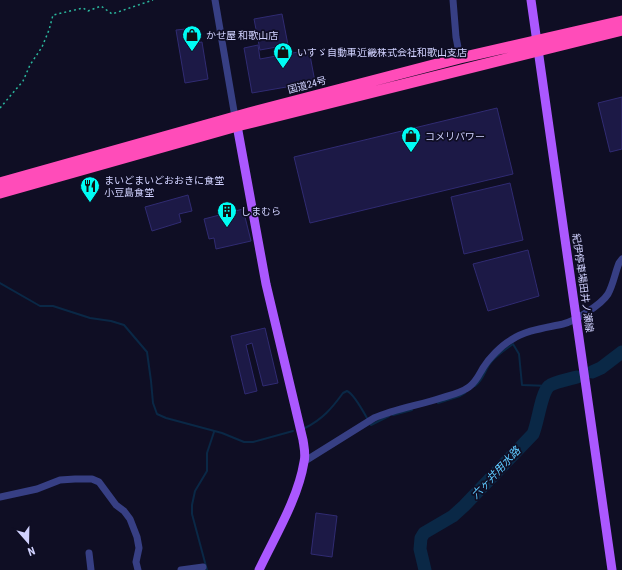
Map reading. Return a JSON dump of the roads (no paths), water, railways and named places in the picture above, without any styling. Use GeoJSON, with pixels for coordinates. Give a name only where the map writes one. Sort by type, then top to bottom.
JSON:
{"type":"FeatureCollection","features":[{"type":"Feature","properties":{"kind":"highway","name":"国道24号"},"geometry":{"type":"LineString","coordinates":[[0,183],[236,121],[538,45],[622,21]]}},
{"type":"Feature","properties":{"kind":"highway","name":"国道24号"},"geometry":{"type":"LineString","coordinates":[[0,193],[236,121],[460,58],[622,30]]}},
{"type":"Feature","properties":{"kind":"main road","name":"紀伊停車場田井ノ瀬線"},"geometry":{"type":"LineString","coordinates":[[531,0],[612,570]]}},
{"type":"Feature","properties":{"kind":"main road"},"geometry":{"type":"LineString","coordinates":[[236,121],[266,284],[303,440],[305,461],[296,491],[259,570]]}},
{"type":"Feature","properties":{"kind":"street"},"geometry":{"type":"LineString","coordinates":[[215,0],[236,121]]}},
{"type":"Feature","properties":{"kind":"street"},"geometry":{"type":"LineString","coordinates":[[453,0],[456,37],[460,58]]}},
{"type":"Feature","properties":{"kind":"street"},"geometry":{"type":"LineString","coordinates":[[305,461],[374,418],[458,393],[470,387],[480,376],[484,367],[498,351],[511,340],[526,332],[565,323],[601,303],[608,294],[619,263],[622,259]]}},
{"type":"Feature","properties":{"kind":"street"},"geometry":{"type":"LineString","coordinates":[[0,497],[37,490],[60,480],[92,479],[99,482],[116,505],[124,511],[130,519],[137,537],[139,548],[136,562],[138,570]]}},
{"type":"Feature","properties":{"kind":"street"},"geometry":{"type":"LineString","coordinates":[[89,553],[91,570]]}},
{"type":"Feature","properties":{"kind":"street"},"geometry":{"type":"LineString","coordinates":[[181,570],[203,567]]}},
{"type":"Feature","properties":{"kind":"waterway"},"geometry":{"type":"LineString","coordinates":[[0,283],[40,306],[53,306],[90,318],[111,321],[124,325],[147,352],[153,403],[157,414],[166,418],[222,433],[244,442],[253,442],[293,431]]}},
{"type":"Feature","properties":{"kind":"waterway"},"geometry":{"type":"LineString","coordinates":[[475,386],[482,379],[491,362],[500,353],[513,344],[519,354],[522,385],[550,386]]}},
{"type":"Feature","properties":{"kind":"waterway","name":"六ヶ井用水路"},"geometry":{"type":"LineString","coordinates":[[592,372],[601,368],[622,352]]}},
{"type":"Feature","properties":{"kind":"waterway","name":"六ヶ井用水路"},"geometry":{"type":"LineString","coordinates":[[425,570],[420,549],[421,538],[424,533],[453,516],[533,434],[542,401],[549,386],[577,377]]}},
{"type":"Feature","properties":{"kind":"waterway"},"geometry":{"type":"LineString","coordinates":[[305,428],[322,417],[343,393],[347,391],[357,401],[371,425],[389,416]]}},
{"type":"Feature","properties":{"kind":"waterway"},"geometry":{"type":"LineString","coordinates":[[438,403],[465,393]]}},
{"type":"Feature","properties":{"kind":"waterway"},"geometry":{"type":"LineString","coordinates":[[393,415],[412,410]]}},
{"type":"Feature","properties":{"kind":"waterway"},"geometry":{"type":"LineString","coordinates":[[207,570],[192,514],[192,505],[195,491],[207,471],[207,453],[214,432]]}},
{"type":"Feature","properties":{"kind":"place","name":"かせ屋 和歌山店"},"geometry":{"type":"Point","coordinates":[192,52]}},
{"type":"Feature","properties":{"kind":"place","name":"いすゞ自動車近畿株式会社和歌山支店"},"geometry":{"type":"Point","coordinates":[283,69]}},
{"type":"Feature","properties":{"kind":"place","name":"コメリパワー"},"geometry":{"type":"Point","coordinates":[411,153]}},
{"type":"Feature","properties":{"kind":"place","name":"まいどまいどおおきに食堂 小豆島食堂"},"geometry":{"type":"Point","coordinates":[90,203]}},
{"type":"Feature","properties":{"kind":"place","name":"しまむら"},"geometry":{"type":"Point","coordinates":[227,228]}}]}
